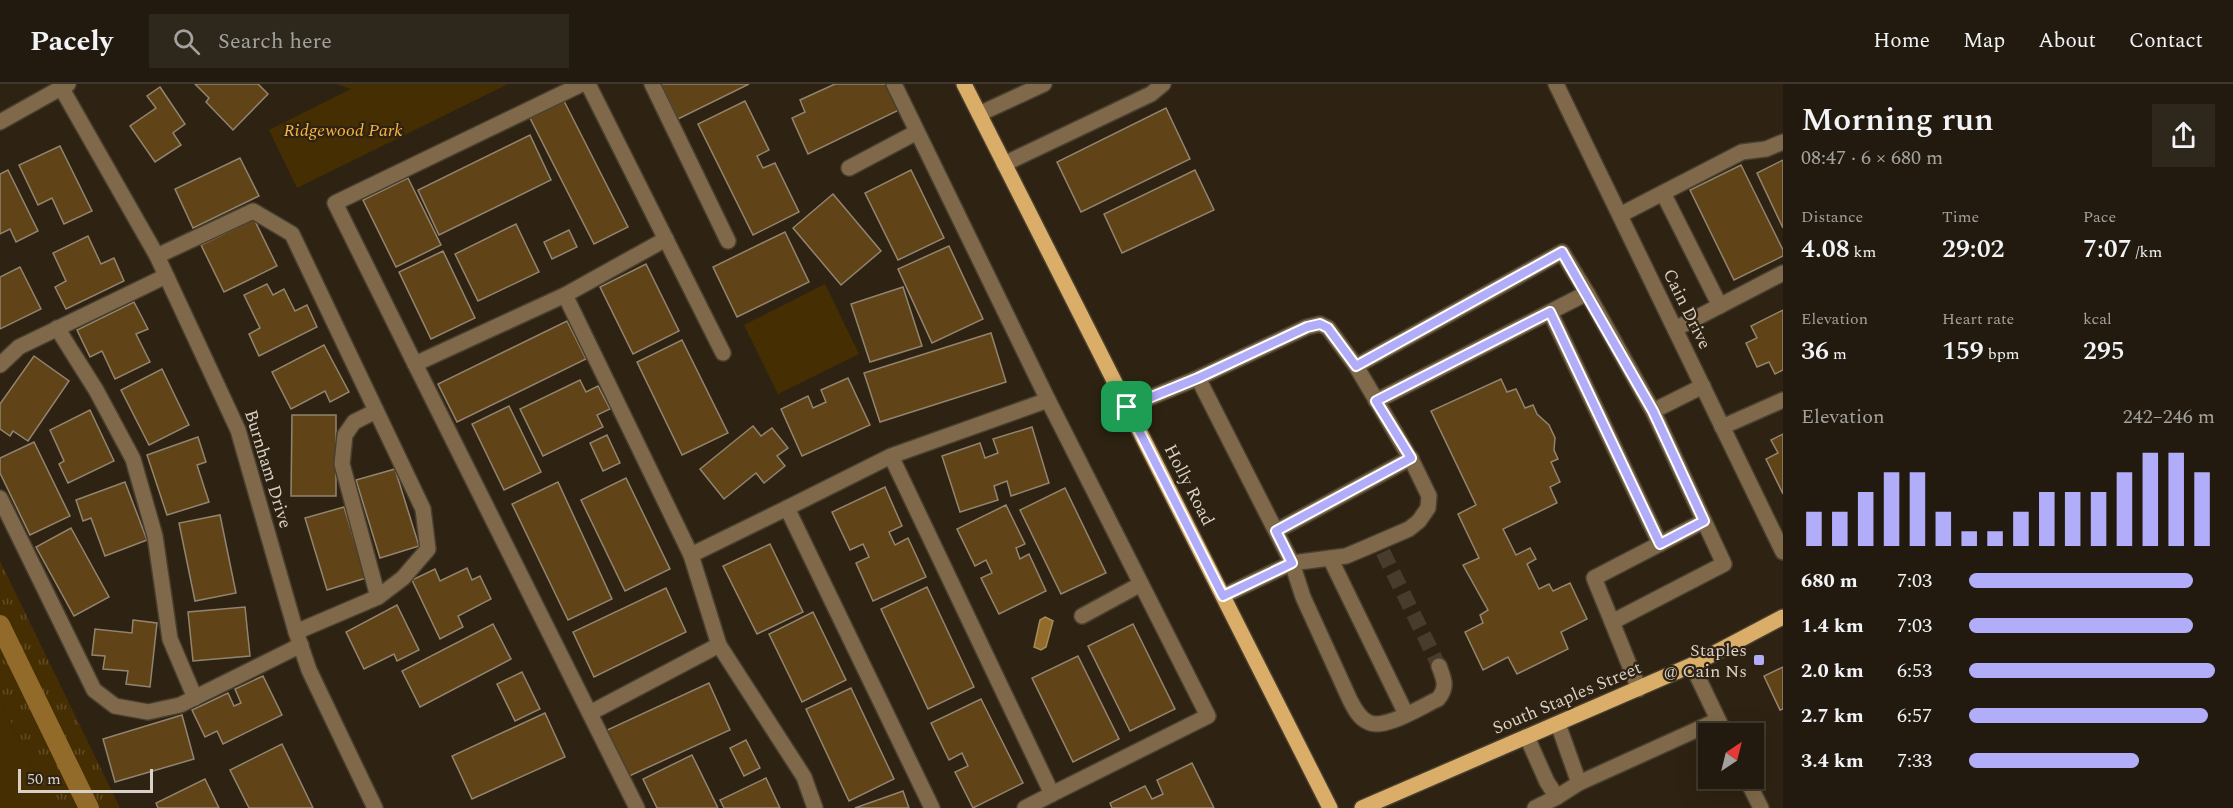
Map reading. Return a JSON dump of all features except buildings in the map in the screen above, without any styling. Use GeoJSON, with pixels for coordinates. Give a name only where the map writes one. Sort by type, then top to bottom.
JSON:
{"type":"FeatureCollection","features":[{"type":"Feature","properties":{"kind":"main road","name":"Holly Road"},"geometry":{"type":"LineString","coordinates":[[964,84],[1330,808]]}},
{"type":"Feature","properties":{"kind":"main road","name":"South Staples Street"},"geometry":{"type":"LineString","coordinates":[[1362,808],[1692,665],[1783,617]]}},
{"type":"Feature","properties":{"kind":"street"},"geometry":{"type":"LineString","coordinates":[[582,84],[335,203],[637,808]]}},
{"type":"Feature","properties":{"kind":"street"},"geometry":{"type":"LineString","coordinates":[[588,84],[723,353]]}},
{"type":"Feature","properties":{"kind":"street"},"geometry":{"type":"LineString","coordinates":[[652,84],[728,241]]}},
{"type":"Feature","properties":{"kind":"street"},"geometry":{"type":"LineString","coordinates":[[894,84],[1048,400],[1208,716],[1025,808]]}},
{"type":"Feature","properties":{"kind":"street"},"geometry":{"type":"LineString","coordinates":[[979,114],[1044,84]]}},
{"type":"Feature","properties":{"kind":"street"},"geometry":{"type":"LineString","coordinates":[[1004,164],[1151,94],[1163,84]]}},
{"type":"Feature","properties":{"kind":"street","name":"Cain Drive"},"geometry":{"type":"LineString","coordinates":[[1556,84],[1783,552]]}},
{"type":"Feature","properties":{"kind":"street"},"geometry":{"type":"LineString","coordinates":[[0,122],[65,87]]}},
{"type":"Feature","properties":{"kind":"street","name":"Burnham Drive"},"geometry":{"type":"LineString","coordinates":[[65,87],[157,256],[238,429],[309,670],[375,808]]}},
{"type":"Feature","properties":{"kind":"street"},"geometry":{"type":"LineString","coordinates":[[849,168],[917,132]]}},
{"type":"Feature","properties":{"kind":"street"},"geometry":{"type":"LineString","coordinates":[[1620,215],[1742,152],[1766,149],[1783,142]]}},
{"type":"Feature","properties":{"kind":"street"},"geometry":{"type":"LineString","coordinates":[[1663,193],[1720,306]]}},
{"type":"Feature","properties":{"kind":"street"},"geometry":{"type":"LineString","coordinates":[[0,498],[94,690],[115,706],[148,712],[180,705],[195,698],[298,639],[378,597],[403,578],[428,549],[423,509],[292,234],[253,211],[157,256]]}},
{"type":"Feature","properties":{"kind":"street"},"geometry":{"type":"LineString","coordinates":[[415,364],[565,295],[666,239]]}},
{"type":"Feature","properties":{"kind":"street"},"geometry":{"type":"LineString","coordinates":[[1356,366],[1562,252],[1653,411],[1724,564],[1612,622]]}},
{"type":"Feature","properties":{"kind":"street"},"geometry":{"type":"LineString","coordinates":[[1675,329],[1783,273]]}},
{"type":"Feature","properties":{"kind":"street"},"geometry":{"type":"LineString","coordinates":[[0,365],[19,347],[166,276]]}},
{"type":"Feature","properties":{"kind":"street"},"geometry":{"type":"LineString","coordinates":[[1376,401],[1587,293]]}},
{"type":"Feature","properties":{"kind":"street"},"geometry":{"type":"LineString","coordinates":[[565,295],[691,555],[719,645],[804,777],[815,808]]}},
{"type":"Feature","properties":{"kind":"street"},"geometry":{"type":"LineString","coordinates":[[1550,312],[1660,544]]}},
{"type":"Feature","properties":{"kind":"street"},"geometry":{"type":"LineString","coordinates":[[1127,407],[1198,378],[1307,327],[1320,324],[1328,328],[1356,366],[1411,458],[1429,495],[1428,508],[1419,521],[1409,529],[1381,548],[1346,556],[1292,563],[1223,596]]}},
{"type":"Feature","properties":{"kind":"street"},"geometry":{"type":"LineString","coordinates":[[57,328],[96,390],[133,459],[155,536],[170,639],[195,698]]}},
{"type":"Feature","properties":{"kind":"street"},"geometry":{"type":"LineString","coordinates":[[1198,378],[1292,563],[1303,597],[1359,715],[1368,722],[1380,725],[1438,699],[1444,692],[1446,683],[1439,666]]}},
{"type":"Feature","properties":{"kind":"street"},"geometry":{"type":"LineString","coordinates":[[1653,411],[1703,386]]}},
{"type":"Feature","properties":{"kind":"street"},"geometry":{"type":"LineString","coordinates":[[691,555],[891,456],[1048,400]]}},
{"type":"Feature","properties":{"kind":"street"},"geometry":{"type":"LineString","coordinates":[[1722,427],[1783,400]]}},
{"type":"Feature","properties":{"kind":"street"},"geometry":{"type":"LineString","coordinates":[[376,411],[354,422],[345,435],[342,464],[378,597]]}},
{"type":"Feature","properties":{"kind":"street"},"geometry":{"type":"LineString","coordinates":[[891,456],[1052,794]]}},
{"type":"Feature","properties":{"kind":"street"},"geometry":{"type":"LineString","coordinates":[[1276,531],[1411,458]]}},
{"type":"Feature","properties":{"kind":"street"},"geometry":{"type":"LineString","coordinates":[[787,508],[932,808]]}},
{"type":"Feature","properties":{"kind":"street"},"geometry":{"type":"LineString","coordinates":[[1638,689],[1594,578],[1704,521]]}},
{"type":"Feature","properties":{"kind":"street"},"geometry":{"type":"LineString","coordinates":[[1330,558],[1406,714]]}},
{"type":"Feature","properties":{"kind":"street"},"geometry":{"type":"LineString","coordinates":[[1082,616],[1141,584]]}},
{"type":"Feature","properties":{"kind":"street"},"geometry":{"type":"LineString","coordinates":[[590,713],[719,645]]}},
{"type":"Feature","properties":{"kind":"street"},"geometry":{"type":"LineString","coordinates":[[1692,665],[1719,723]]}},
{"type":"Feature","properties":{"kind":"street"},"geometry":{"type":"LineString","coordinates":[[1558,724],[1579,783]]}},
{"type":"Feature","properties":{"kind":"street"},"geometry":{"type":"LineString","coordinates":[[1535,808],[1579,783],[1698,736]]}},
{"type":"Feature","properties":{"kind":"street"},"geometry":{"type":"LineString","coordinates":[[1527,737],[1547,782],[1557,797]]}},
{"type":"Feature","properties":{"kind":"street"},"geometry":{"type":"LineString","coordinates":[[1752,789],[1761,808]]}},
{"type":"Feature","properties":{"kind":"green space","name":"Ridgewood Park"},"geometry":{"type":"Polygon","coordinates":[[[336,84],[508,84],[297,188],[269,130],[351,89],[336,84]]]}},
{"type":"Feature","properties":{"kind":"green space"},"geometry":{"type":"Polygon","coordinates":[[[825,284],[859,354],[778,394],[744,325],[825,284]]]}},
{"type":"Feature","properties":{"kind":"green space"},"geometry":{"type":"Polygon","coordinates":[[[0,561],[120,808],[52,808],[0,700],[0,561]]]}},
{"type":"Feature","properties":{"kind":"green space"},"geometry":{"type":"Polygon","coordinates":[[[0,700],[52,808],[0,808],[0,700]]]}},
{"type":"Feature","properties":{"kind":"shaded area"},"geometry":{"type":"Polygon","coordinates":[[[1045,617],[1053,621],[1046,647],[1041,650],[1034,647],[1040,620],[1045,617]]]}},
{"type":"Feature","properties":{"kind":"waterway"},"geometry":{"type":"LineString","coordinates":[[0,625],[89,808]]}},
{"type":"Feature","properties":{"kind":"tunnel"},"geometry":{"type":"LineString","coordinates":[[1383,552],[1439,666]]}},
{"type":"Feature","properties":{"kind":"place","name":"Staples @ Cain Ns"},"geometry":{"type":"Point","coordinates":[1759,660]}},
{"type":"Feature","properties":{"kind":"route"},"geometry":{"type":"LineString","coordinates":[[1562,252],[1653,411],[1704,521],[1660,544],[1550,312],[1376,401],[1411,458],[1276,531],[1292,563],[1223,596],[1127,407],[1198,378],[1307,327],[1320,324],[1328,328],[1356,366],[1562,252]]}}]}
